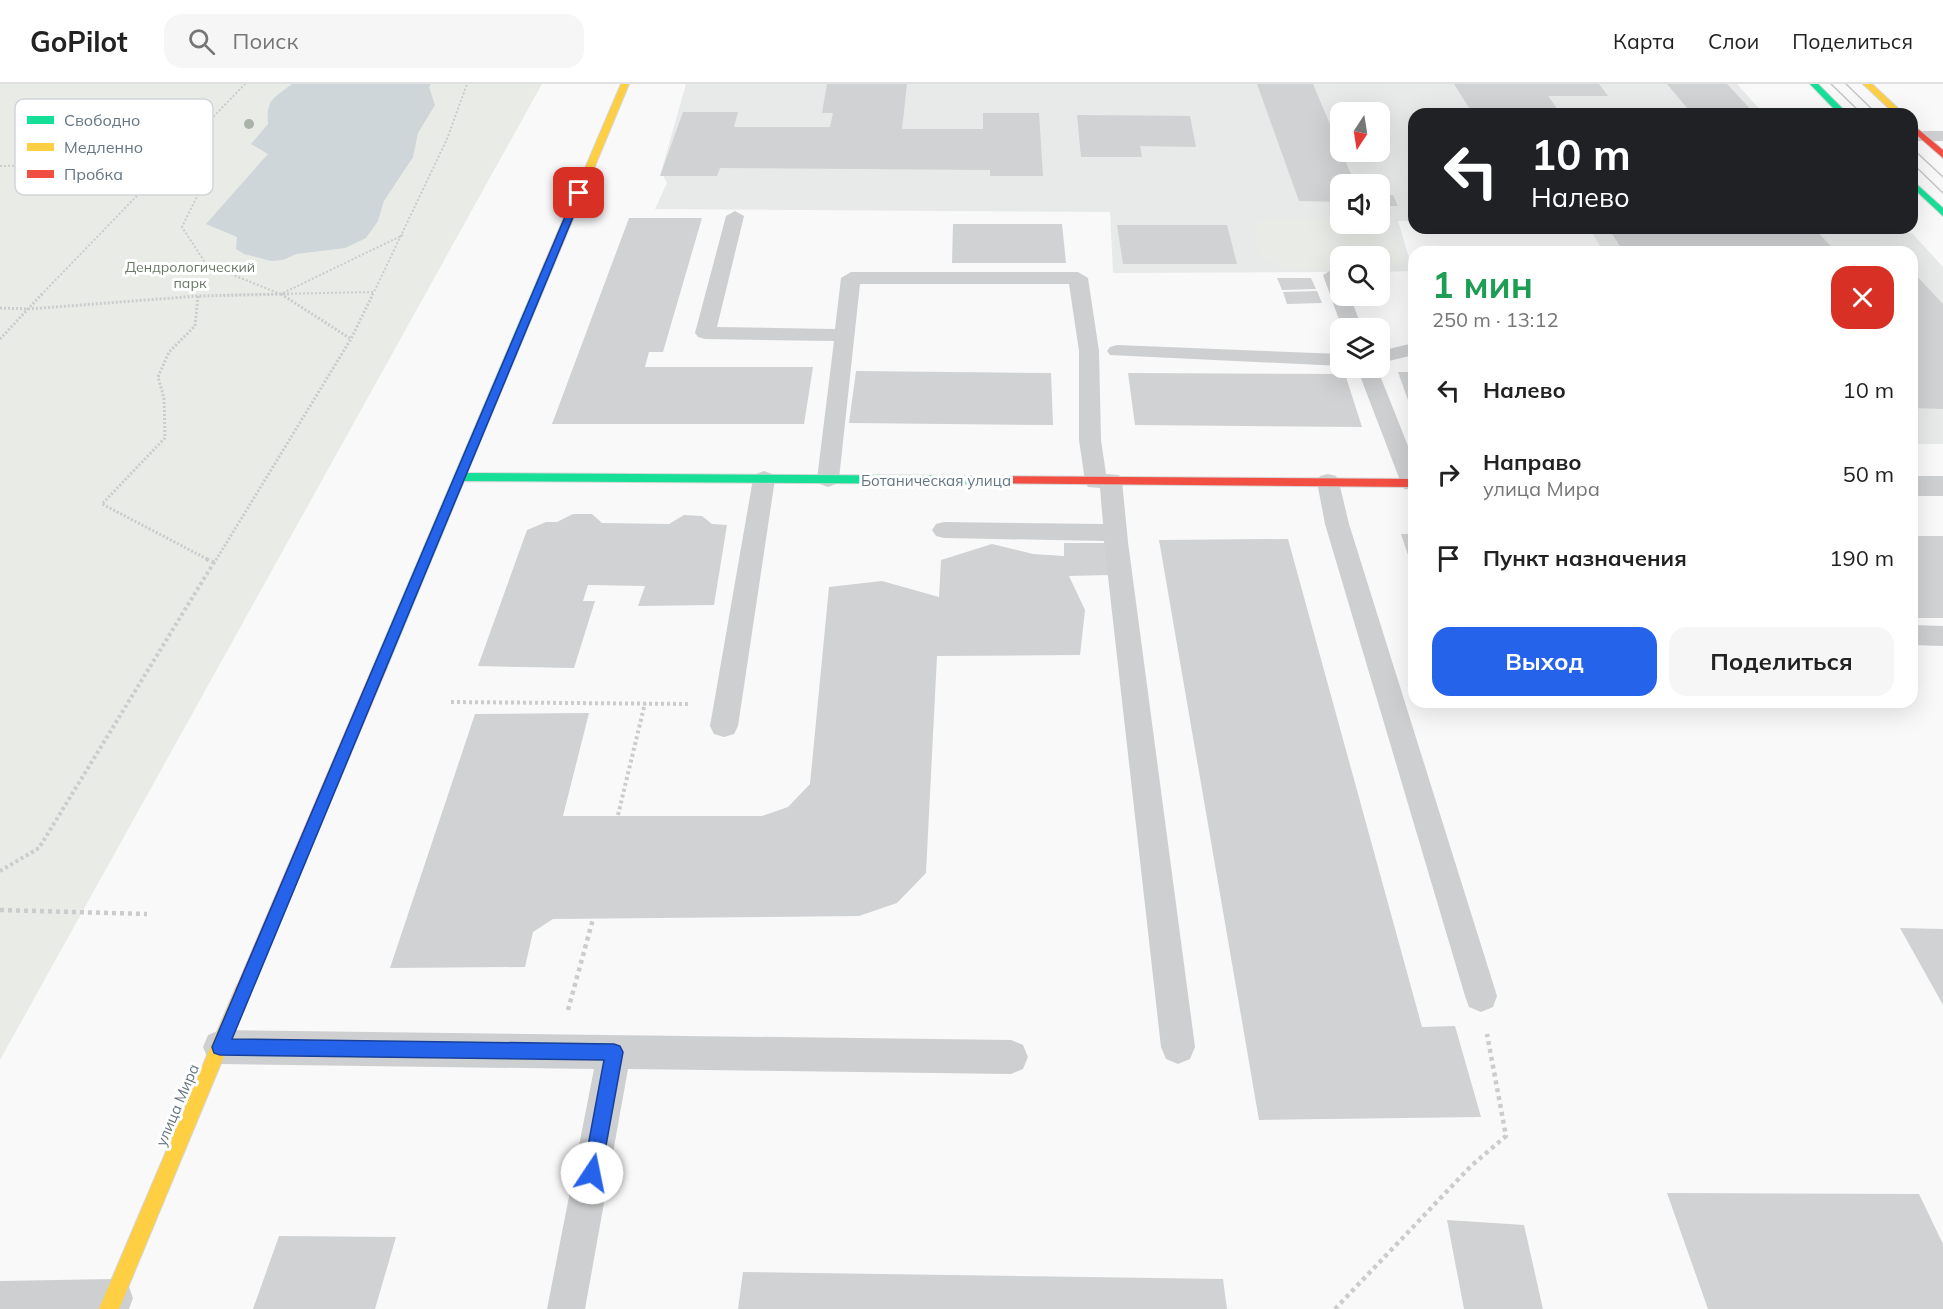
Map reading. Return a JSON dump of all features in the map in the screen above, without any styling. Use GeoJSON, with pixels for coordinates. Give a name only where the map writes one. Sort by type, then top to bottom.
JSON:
{"type":"FeatureCollection","features":[{"type":"Feature","properties":{"kind":"street","name":"улица Мира"},"geometry":{"type":"LineString","coordinates":[[111,1303],[625,84]]}},
{"type":"Feature","properties":{"kind":"street"},"geometry":{"type":"LineString","coordinates":[[1814,84],[1838,108]]}},
{"type":"Feature","properties":{"kind":"street"},"geometry":{"type":"LineString","coordinates":[[1868,84],[1894,108]]}},
{"type":"Feature","properties":{"kind":"street"},"geometry":{"type":"LineString","coordinates":[[1918,134],[1943,154]]}},
{"type":"Feature","properties":{"kind":"street"},"geometry":{"type":"LineString","coordinates":[[1918,188],[1943,213]]}},
{"type":"Feature","properties":{"kind":"street","name":"Ботаническая улица"},"geometry":{"type":"LineString","coordinates":[[458,477],[1408,483]]}},
{"type":"Feature","properties":{"kind":"street"},"geometry":{"type":"LineString","coordinates":[[1918,486],[1943,486]]}},
{"type":"Feature","properties":{"kind":"lane"},"geometry":{"type":"LineString","coordinates":[[1918,132],[1943,136]]}},
{"type":"Feature","properties":{"kind":"lane"},"geometry":{"type":"LineString","coordinates":[[735,216],[705,333],[844,334]]}},
{"type":"Feature","properties":{"kind":"lane"},"geometry":{"type":"LineString","coordinates":[[828,480],[851,278],[1078,279],[1089,351],[1090,440],[1116,533],[1178,1047]]}},
{"type":"Feature","properties":{"kind":"lane"},"geometry":{"type":"LineString","coordinates":[[1390,355],[1408,350]]}},
{"type":"Feature","properties":{"kind":"lane"},"geometry":{"type":"LineString","coordinates":[[1117,351],[1330,360]]}},
{"type":"Feature","properties":{"kind":"lane"},"geometry":{"type":"LineString","coordinates":[[1370,378],[1408,471]]}},
{"type":"Feature","properties":{"kind":"lane"},"geometry":{"type":"LineString","coordinates":[[726,715],[764,479]]}},
{"type":"Feature","properties":{"kind":"lane"},"geometry":{"type":"LineString","coordinates":[[1328,482],[1337,524],[1481,996]]}},
{"type":"Feature","properties":{"kind":"lane"},"geometry":{"type":"LineString","coordinates":[[944,530],[1116,533]]}},
{"type":"Feature","properties":{"kind":"lane"},"geometry":{"type":"LineString","coordinates":[[1918,635],[1943,636]]}},
{"type":"Feature","properties":{"kind":"lane"},"geometry":{"type":"LineString","coordinates":[[220,1047],[1011,1057]]}},
{"type":"Feature","properties":{"kind":"lane"},"geometry":{"type":"LineString","coordinates":[[566,1309],[614,1052]]}},
{"type":"Feature","properties":{"kind":"lane"},"geometry":{"type":"LineString","coordinates":[[0,1300],[111,1303]]}},
{"type":"Feature","properties":{"kind":"path"},"geometry":{"type":"LineString","coordinates":[[213,116],[245,84]]}},
{"type":"Feature","properties":{"kind":"path"},"geometry":{"type":"LineString","coordinates":[[0,871],[39,848],[351,339],[404,234],[447,139],[467,84]]}},
{"type":"Feature","properties":{"kind":"path"},"geometry":{"type":"LineString","coordinates":[[0,166],[15,166]]}},
{"type":"Feature","properties":{"kind":"path"},"geometry":{"type":"LineString","coordinates":[[0,339],[137,195]]}},
{"type":"Feature","properties":{"kind":"path"},"geometry":{"type":"LineString","coordinates":[[198,195],[182,227],[207,264],[281,294],[351,339]]}},
{"type":"Feature","properties":{"kind":"path"},"geometry":{"type":"LineString","coordinates":[[281,294],[404,234]]}},
{"type":"Feature","properties":{"kind":"path"},"geometry":{"type":"LineString","coordinates":[[0,308],[28,309],[198,296],[374,292]]}},
{"type":"Feature","properties":{"kind":"path"},"geometry":{"type":"LineString","coordinates":[[198,296],[195,326],[169,352],[158,377],[164,398],[165,438],[102,504],[215,563]]}},
{"type":"Feature","properties":{"kind":"path"},"geometry":{"type":"LineString","coordinates":[[451,702],[645,703],[726,715]]}},
{"type":"Feature","properties":{"kind":"path"},"geometry":{"type":"LineString","coordinates":[[618,815],[645,703]]}},
{"type":"Feature","properties":{"kind":"path"},"geometry":{"type":"LineString","coordinates":[[0,910],[147,914]]}},
{"type":"Feature","properties":{"kind":"path"},"geometry":{"type":"LineString","coordinates":[[557,1051],[592,919]]}},
{"type":"Feature","properties":{"kind":"path"},"geometry":{"type":"LineString","coordinates":[[1335,1309],[1471,1166],[1506,1136],[1481,996]]}},
{"type":"Feature","properties":{"kind":"shaded area"},"geometry":{"type":"Polygon","coordinates":[[[292,84],[431,84],[429,87],[435,105],[418,133],[413,157],[384,201],[378,221],[366,238],[345,248],[296,254],[283,260],[271,261],[244,254],[236,249],[237,237],[206,224],[268,154],[251,144],[268,124],[268,109],[272,100],[292,84]]]}},
{"type":"Feature","properties":{"kind":"shaded area"},"geometry":{"type":"Polygon","coordinates":[[[686,84],[1737,84],[1759,108],[1408,108],[1408,221],[1398,221],[1408,254],[1408,271],[1390,272],[1390,246],[1330,246],[1330,272],[1113,273],[1110,212],[655,209],[667,183],[661,172],[686,84]]]}},
{"type":"Feature","properties":{"kind":"shaded area"},"geometry":{"type":"Polygon","coordinates":[[[1593,234],[1913,234],[1943,267],[1943,444],[1918,444],[1918,246],[1600,246],[1593,234]]]}},
{"type":"Feature","properties":{"kind":"green space","name":"Дендрологический парк"},"geometry":{"type":"Polygon","coordinates":[[[0,84],[542,84],[0,1060],[0,84]]]}},
{"type":"Feature","properties":{"kind":"green space"},"geometry":{"type":"Polygon","coordinates":[[[1264,219],[1330,219],[1330,234],[1390,234],[1390,229],[1401,253],[1401,265],[1390,267],[1390,246],[1330,246],[1330,269],[1298,269],[1277,266],[1258,257],[1254,225],[1264,219]]]}},
{"type":"Feature","properties":{"kind":"building"},"geometry":{"type":"Polygon","coordinates":[[[827,84],[907,84],[902,129],[983,129],[983,113],[1039,113],[1043,176],[990,176],[990,170],[720,168],[717,176],[660,176],[683,112],[738,112],[734,127],[830,127],[833,113],[822,113],[827,84]]]}},
{"type":"Feature","properties":{"kind":"building"},"geometry":{"type":"Polygon","coordinates":[[[1257,84],[1313,84],[1330,124],[1330,162],[1346,162],[1351,174],[1330,174],[1330,202],[1299,201],[1257,84]]]}},
{"type":"Feature","properties":{"kind":"building"},"geometry":{"type":"Polygon","coordinates":[[[1454,84],[1599,84],[1608,96],[1548,96],[1557,108],[1469,108],[1454,84]]]}},
{"type":"Feature","properties":{"kind":"building"},"geometry":{"type":"Polygon","coordinates":[[[1667,84],[1727,84],[1749,108],[1687,108],[1667,84]]]}},
{"type":"Feature","properties":{"kind":"building"},"geometry":{"type":"Polygon","coordinates":[[[1077,115],[1190,116],[1196,147],[1140,146],[1142,157],[1081,157],[1077,115]]]}},
{"type":"Feature","properties":{"kind":"building"},"geometry":{"type":"Polygon","coordinates":[[[1390,195],[1393,195],[1398,206],[1390,206],[1390,195]]]}},
{"type":"Feature","properties":{"kind":"building"},"geometry":{"type":"Polygon","coordinates":[[[629,218],[702,218],[663,352],[649,352],[645,367],[813,367],[804,424],[552,424],[629,218]]]}},
{"type":"Feature","properties":{"kind":"building"},"geometry":{"type":"Polygon","coordinates":[[[953,224],[1062,224],[1066,263],[952,263],[953,224]]]}},
{"type":"Feature","properties":{"kind":"building"},"geometry":{"type":"Polygon","coordinates":[[[1117,225],[1227,225],[1237,264],[1123,264],[1117,225]]]}},
{"type":"Feature","properties":{"kind":"building"},"geometry":{"type":"Polygon","coordinates":[[[1612,234],[1820,234],[1830,246],[1620,246],[1612,234]]]}},
{"type":"Feature","properties":{"kind":"building"},"geometry":{"type":"Polygon","coordinates":[[[1918,277],[1943,304],[1943,409],[1918,408],[1918,277]]]}},
{"type":"Feature","properties":{"kind":"building"},"geometry":{"type":"Polygon","coordinates":[[[1277,278],[1311,278],[1316,289],[1282,290],[1277,278]]]}},
{"type":"Feature","properties":{"kind":"building"},"geometry":{"type":"Polygon","coordinates":[[[1317,291],[1322,303],[1287,304],[1283,292],[1317,291]]]}},
{"type":"Feature","properties":{"kind":"building"},"geometry":{"type":"Polygon","coordinates":[[[856,371],[1051,373],[1053,425],[849,423],[856,371]]]}},
{"type":"Feature","properties":{"kind":"building"},"geometry":{"type":"Polygon","coordinates":[[[1398,372],[1408,372],[1408,400],[1398,372]]]}},
{"type":"Feature","properties":{"kind":"building"},"geometry":{"type":"Polygon","coordinates":[[[1128,373],[1330,374],[1330,378],[1346,378],[1362,427],[1135,425],[1128,373]]]}},
{"type":"Feature","properties":{"kind":"building"},"geometry":{"type":"Polygon","coordinates":[[[573,514],[592,514],[602,523],[669,524],[684,515],[702,516],[712,524],[727,525],[714,605],[638,606],[645,586],[588,585],[583,601],[595,601],[574,668],[478,666],[527,530],[546,522],[557,522],[573,514]]]}},
{"type":"Feature","properties":{"kind":"building"},"geometry":{"type":"Polygon","coordinates":[[[1401,534],[1408,534],[1408,555],[1401,534]]]}},
{"type":"Feature","properties":{"kind":"building"},"geometry":{"type":"Polygon","coordinates":[[[1918,536],[1943,536],[1943,618],[1918,618],[1918,536]]]}},
{"type":"Feature","properties":{"kind":"building"},"geometry":{"type":"Polygon","coordinates":[[[1288,539],[1422,1027],[1455,1026],[1481,1117],[1259,1120],[1159,540],[1288,539]]]}},
{"type":"Feature","properties":{"kind":"building"},"geometry":{"type":"Polygon","coordinates":[[[1064,543],[1105,543],[1110,575],[1069,576],[1085,610],[1080,655],[937,656],[926,873],[897,903],[859,916],[553,919],[533,932],[525,967],[390,968],[475,714],[589,713],[563,816],[762,816],[788,807],[810,784],[829,587],[882,581],[939,597],[941,560],[992,544],[1033,554],[1064,556],[1064,543]]]}},
{"type":"Feature","properties":{"kind":"building"},"geometry":{"type":"Polygon","coordinates":[[[1900,928],[1943,929],[1943,1005],[1900,928]]]}},
{"type":"Feature","properties":{"kind":"building"},"geometry":{"type":"Polygon","coordinates":[[[1667,1193],[1919,1194],[1943,1244],[1943,1309],[1708,1309],[1667,1193]]]}},
{"type":"Feature","properties":{"kind":"building"},"geometry":{"type":"Polygon","coordinates":[[[1447,1220],[1524,1225],[1543,1309],[1464,1309],[1447,1220]]]}},
{"type":"Feature","properties":{"kind":"building"},"geometry":{"type":"Polygon","coordinates":[[[279,1236],[396,1237],[375,1309],[253,1309],[279,1236]]]}},
{"type":"Feature","properties":{"kind":"building"},"geometry":{"type":"Polygon","coordinates":[[[743,1272],[1223,1279],[1227,1309],[738,1309],[743,1272]]]}},
{"type":"Feature","properties":{"kind":"tram line"},"geometry":{"type":"LineString","coordinates":[[1831,84],[1856,108]]}},
{"type":"Feature","properties":{"kind":"tram line"},"geometry":{"type":"LineString","coordinates":[[1846,84],[1871,108]]}},
{"type":"Feature","properties":{"kind":"tram line"},"geometry":{"type":"LineString","coordinates":[[1918,154],[1943,177]]}},
{"type":"Feature","properties":{"kind":"tram line"},"geometry":{"type":"LineString","coordinates":[[1918,169],[1943,193]]}},
{"type":"Feature","properties":{"kind":"traffic: fast"},"geometry":{"type":"LineString","coordinates":[[1814,84],[1838,108]]}},
{"type":"Feature","properties":{"kind":"traffic: fast"},"geometry":{"type":"LineString","coordinates":[[1918,188],[1943,213]]}},
{"type":"Feature","properties":{"kind":"traffic: fast"},"geometry":{"type":"LineString","coordinates":[[380,667],[550,262]]}},
{"type":"Feature","properties":{"kind":"traffic: fast"},"geometry":{"type":"LineString","coordinates":[[458,477],[974,480]]}},
{"type":"Feature","properties":{"kind":"traffic: slow"},"geometry":{"type":"LineString","coordinates":[[550,262],[625,84]]}},
{"type":"Feature","properties":{"kind":"traffic: slow"},"geometry":{"type":"LineString","coordinates":[[1867,84],[1893,108]]}},
{"type":"Feature","properties":{"kind":"traffic: slow"},"geometry":{"type":"LineString","coordinates":[[109,1309],[243,991]]}},
{"type":"Feature","properties":{"kind":"traffic: jam"},"geometry":{"type":"LineString","coordinates":[[1918,132],[1943,155]]}},
{"type":"Feature","properties":{"kind":"traffic: jam"},"geometry":{"type":"LineString","coordinates":[[974,480],[1408,483]]}},
{"type":"Feature","properties":{"kind":"traffic: jam"},"geometry":{"type":"LineString","coordinates":[[243,991],[380,667]]}},
{"type":"Feature","properties":{"kind":"route"},"geometry":{"type":"LineString","coordinates":[[579,193],[220,1047],[614,1052],[592,1173]]}}]}
